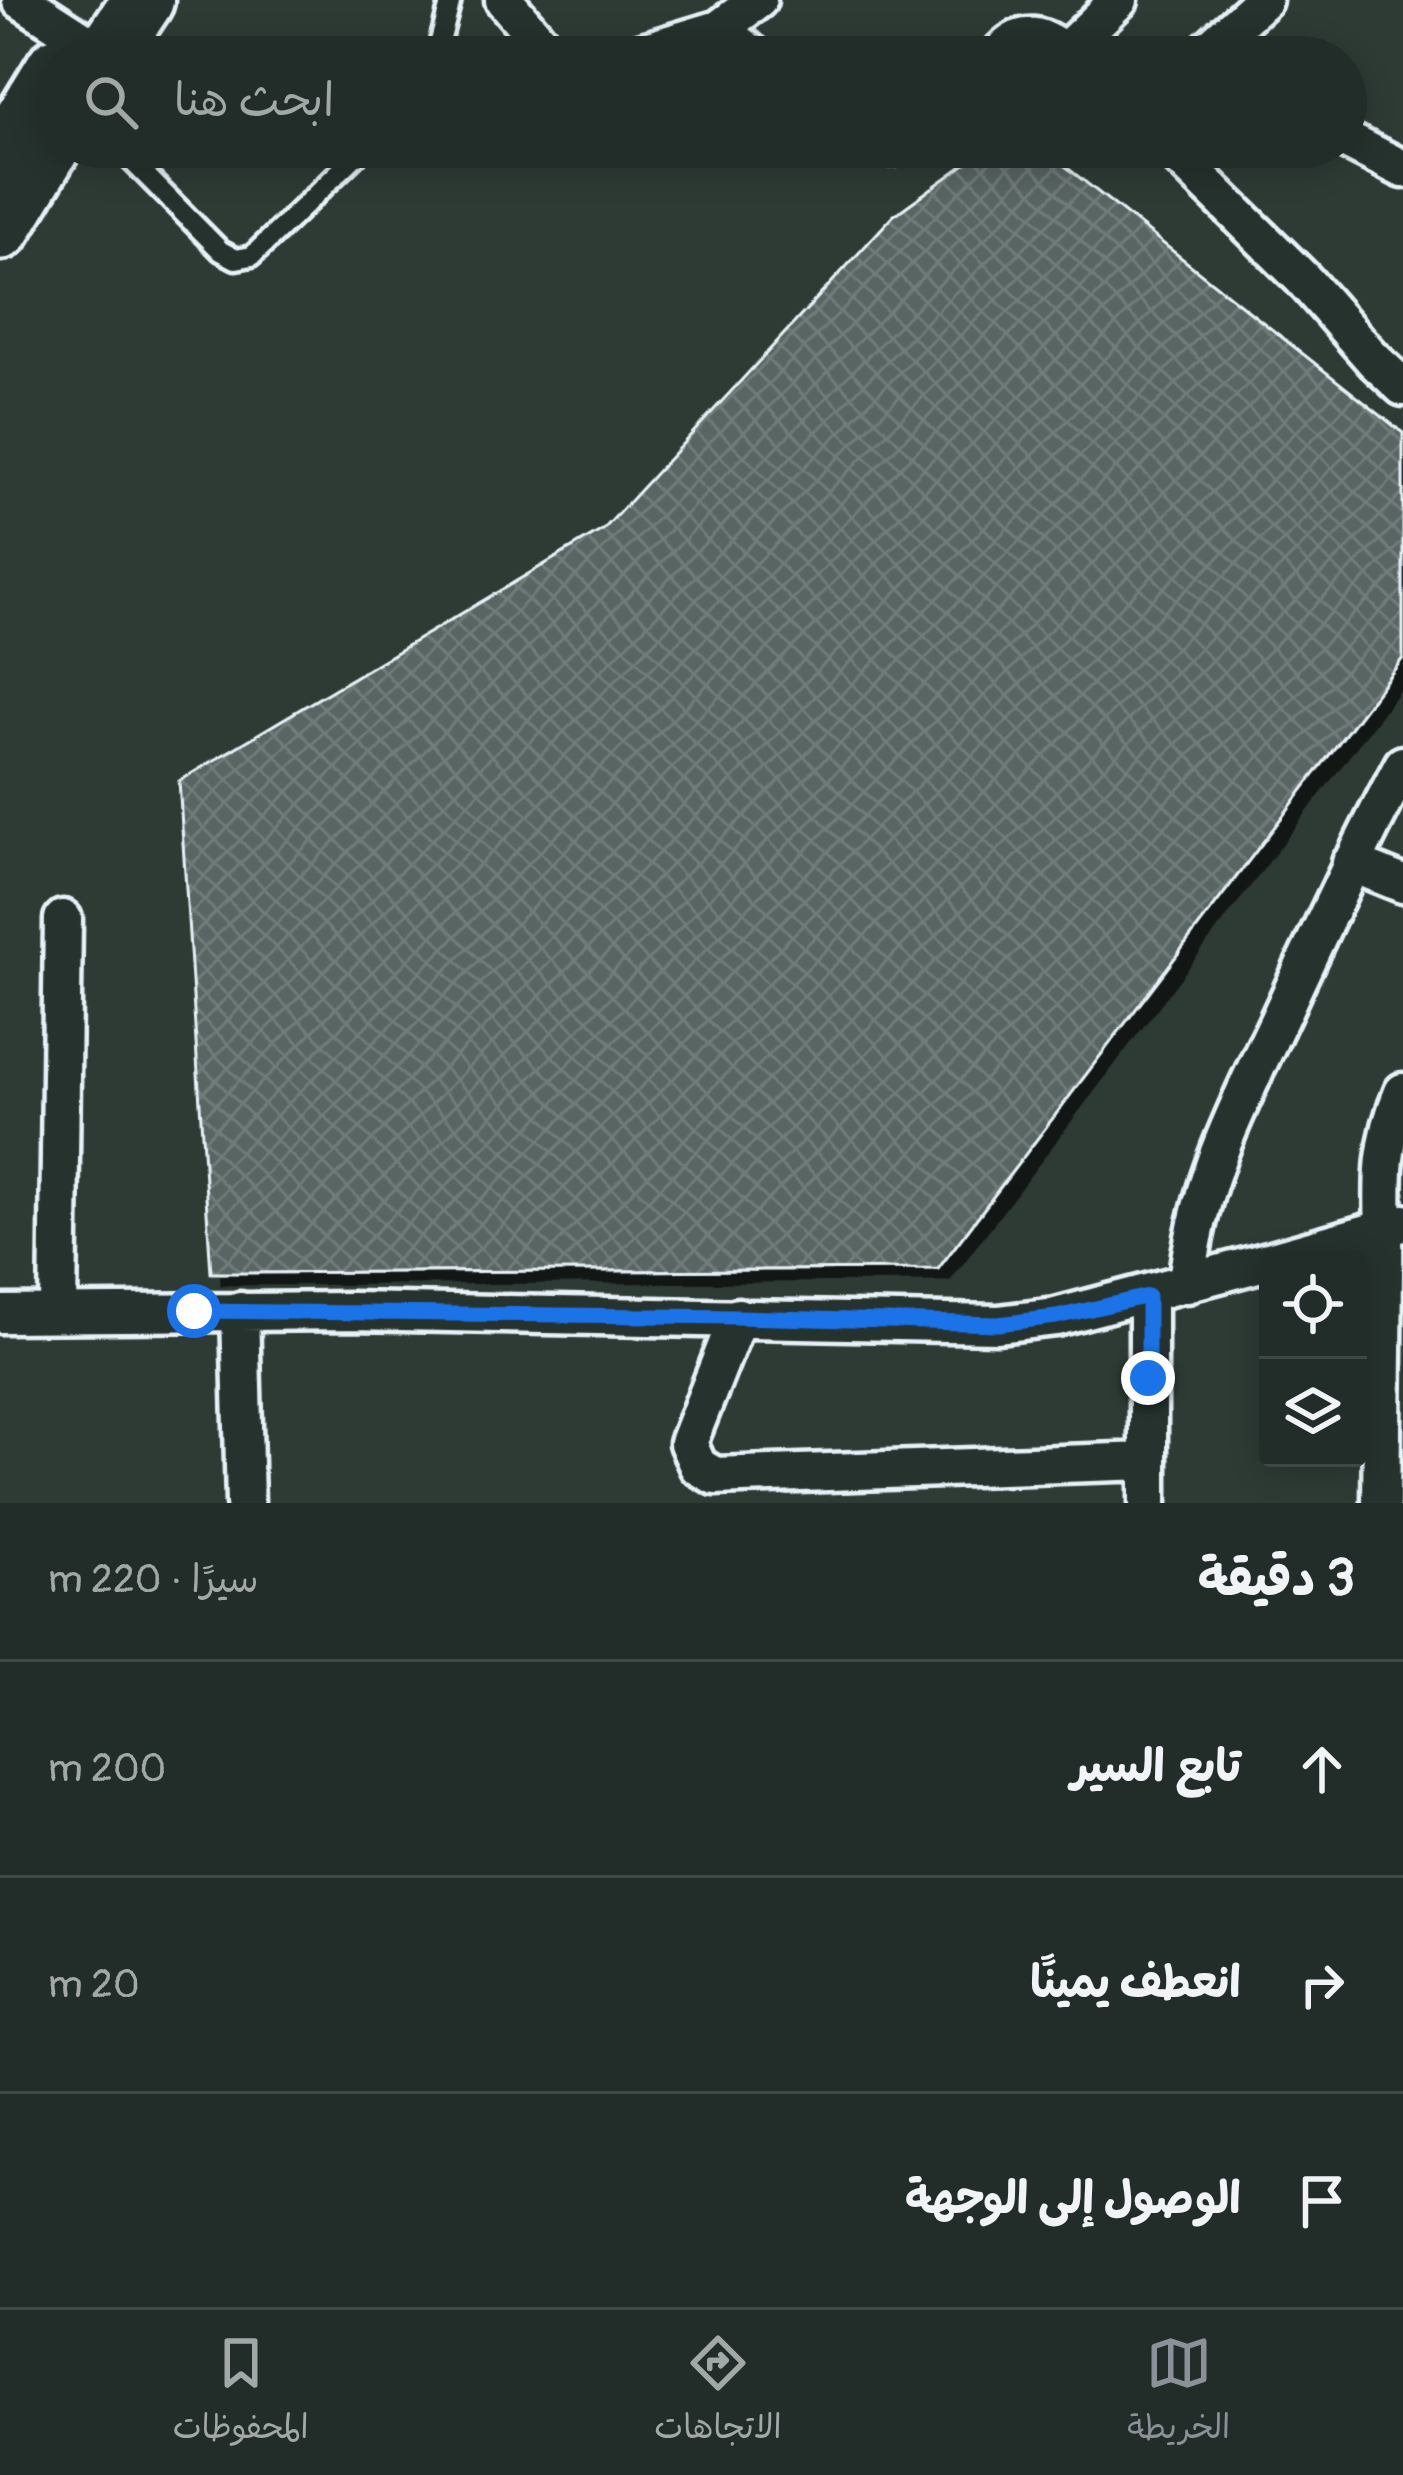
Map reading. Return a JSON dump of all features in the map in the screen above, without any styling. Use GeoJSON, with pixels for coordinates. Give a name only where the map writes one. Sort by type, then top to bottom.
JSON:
{"type":"FeatureCollection","features":[{"type":"Feature","properties":{"kind":"main road"},"geometry":{"type":"LineString","coordinates":[[97,36],[142,0]]}},
{"type":"Feature","properties":{"kind":"main road"},"geometry":{"type":"LineString","coordinates":[[0,161],[36,112]]}},
{"type":"Feature","properties":{"kind":"main road"},"geometry":{"type":"LineString","coordinates":[[0,229],[37,168]]}},
{"type":"Feature","properties":{"kind":"street"},"geometry":{"type":"LineString","coordinates":[[20,0],[71,36]]}},
{"type":"Feature","properties":{"kind":"street"},"geometry":{"type":"LineString","coordinates":[[504,0],[534,36]]}},
{"type":"Feature","properties":{"kind":"street"},"geometry":{"type":"LineString","coordinates":[[696,36],[719,29],[758,0]]}},
{"type":"Feature","properties":{"kind":"street"},"geometry":{"type":"LineString","coordinates":[[1085,36],[1119,0]]}},
{"type":"Feature","properties":{"kind":"street"},"geometry":{"type":"LineString","coordinates":[[1223,36],[1262,0]]}},
{"type":"Feature","properties":{"kind":"street"},"geometry":{"type":"LineString","coordinates":[[719,29],[728,36]]}},
{"type":"Feature","properties":{"kind":"street"},"geometry":{"type":"LineString","coordinates":[[1367,151],[1403,169]]}},
{"type":"Feature","properties":{"kind":"street"},"geometry":{"type":"LineString","coordinates":[[1190,168],[1403,387]]}},
{"type":"Feature","properties":{"kind":"street"},"geometry":{"type":"LineString","coordinates":[[1187,1284],[1203,1188],[1351,863],[1403,765]]}},
{"type":"Feature","properties":{"kind":"street"},"geometry":{"type":"LineString","coordinates":[[1351,863],[1403,884]]}},
{"type":"Feature","properties":{"kind":"street"},"geometry":{"type":"LineString","coordinates":[[58,1313],[63,919]]}},
{"type":"Feature","properties":{"kind":"street"},"geometry":{"type":"LineString","coordinates":[[1381,1503],[1394,1226],[1382,1177],[1387,1131],[1403,1092]]}},
{"type":"Feature","properties":{"kind":"street"},"geometry":{"type":"LineString","coordinates":[[1305,1251],[1394,1226]]}},
{"type":"Feature","properties":{"kind":"street"},"geometry":{"type":"LineString","coordinates":[[0,1314],[239,1311],[998,1324],[1056,1317],[1148,1296],[1259,1264]]}},
{"type":"Feature","properties":{"kind":"street"},"geometry":{"type":"LineString","coordinates":[[1148,1296],[1148,1503]]}},
{"type":"Feature","properties":{"kind":"street"},"geometry":{"type":"LineString","coordinates":[[239,1311],[245,1503]]}},
{"type":"Feature","properties":{"kind":"street"},"geometry":{"type":"LineString","coordinates":[[738,1317],[688,1443],[698,1466],[715,1477],[933,1486],[1148,1461]]}},
{"type":"Feature","properties":{"kind":"lane"},"geometry":{"type":"LineString","coordinates":[[442,36],[451,0]]}},
{"type":"Feature","properties":{"kind":"lane"},"geometry":{"type":"LineString","coordinates":[[139,168],[221,251],[236,259],[252,256],[343,168]]}},
{"type":"Feature","properties":{"kind":"building"},"geometry":{"type":"Polygon","coordinates":[[[960,168],[1068,168],[1403,433],[1403,658],[938,1269],[211,1273],[179,781],[604,529],[893,216],[960,168]]]}},
{"type":"Feature","properties":{"kind":"route"},"geometry":{"type":"LineString","coordinates":[[194,1311],[998,1324],[1056,1317],[1148,1296],[1148,1378]]}}]}
